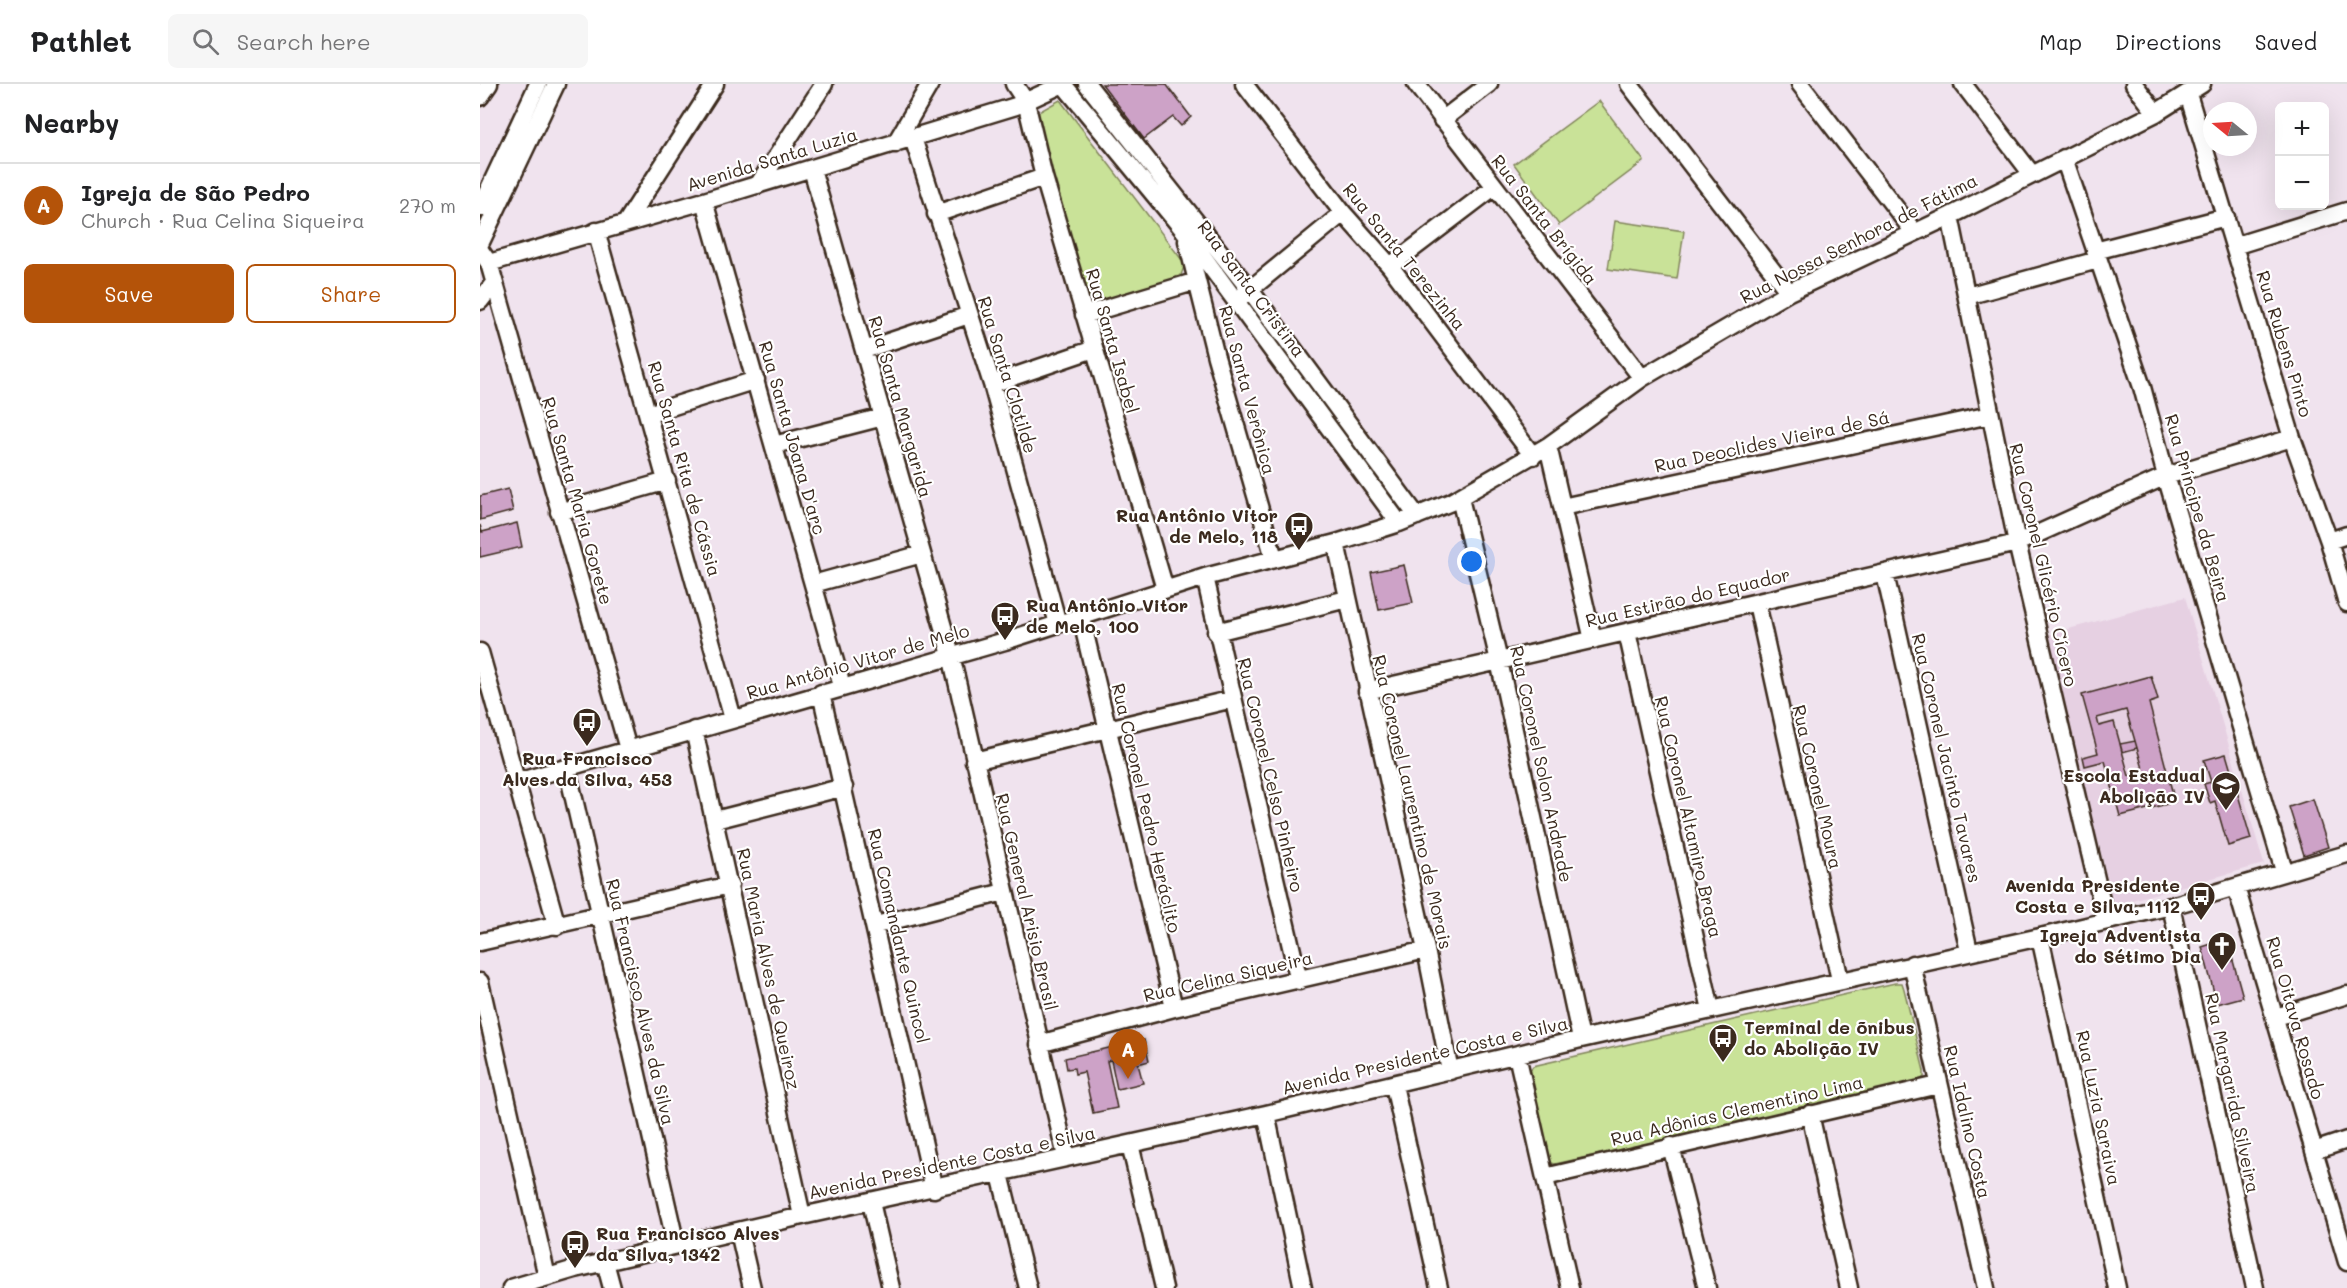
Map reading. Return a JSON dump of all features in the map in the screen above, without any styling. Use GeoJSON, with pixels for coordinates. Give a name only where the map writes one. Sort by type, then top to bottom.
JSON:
{"type":"FeatureCollection","features":[{"type":"Feature","properties":{"kind":"street"},"geometry":{"type":"LineString","coordinates":[[480,97],[489,84]]}},
{"type":"Feature","properties":{"kind":"street"},"geometry":{"type":"LineString","coordinates":[[480,208],[538,84]]}},
{"type":"Feature","properties":{"kind":"street"},"geometry":{"type":"LineString","coordinates":[[480,244],[556,84]]}},
{"type":"Feature","properties":{"kind":"street"},"geometry":{"type":"LineString","coordinates":[[627,221],[715,84]]}},
{"type":"Feature","properties":{"kind":"street"},"geometry":{"type":"LineString","coordinates":[[758,185],[824,84]]}},
{"type":"Feature","properties":{"kind":"street"},"geometry":{"type":"LineString","coordinates":[[895,144],[930,84]]}},
{"type":"Feature","properties":{"kind":"street"},"geometry":{"type":"LineString","coordinates":[[1014,84],[1026,102]]}},
{"type":"Feature","properties":{"kind":"street","name":"Avenida Santa Luzia"},"geometry":{"type":"LineString","coordinates":[[484,256],[596,231],[812,169],[1026,102],[1063,84]]}},
{"type":"Feature","properties":{"kind":"street","name":"Rua Santa Cristina"},"geometry":{"type":"LineString","coordinates":[[1063,84],[1185,232],[1399,523]]}},
{"type":"Feature","properties":{"kind":"street","name":"Rua Santa Cristina"},"geometry":{"type":"LineString","coordinates":[[1087,84],[1250,290],[1417,516]]}},
{"type":"Feature","properties":{"kind":"street","name":"Rua Santa Terezinha"},"geometry":{"type":"LineString","coordinates":[[1244,84],[1343,213],[1390,266],[1533,456]]}},
{"type":"Feature","properties":{"kind":"street","name":"Rua Santa Brígida"},"geometry":{"type":"LineString","coordinates":[[1416,84],[1642,378]]}},
{"type":"Feature","properties":{"kind":"street"},"geometry":{"type":"LineString","coordinates":[[1442,120],[1489,84]]}},
{"type":"Feature","properties":{"kind":"street"},"geometry":{"type":"LineString","coordinates":[[1629,84],[1789,292]]}},
{"type":"Feature","properties":{"kind":"street"},"geometry":{"type":"LineString","coordinates":[[1800,84],[1914,232]]}},
{"type":"Feature","properties":{"kind":"street"},"geometry":{"type":"LineString","coordinates":[[1963,84],[2031,173]]}},
{"type":"Feature","properties":{"kind":"street"},"geometry":{"type":"LineString","coordinates":[[2134,84],[2156,113]]}},
{"type":"Feature","properties":{"kind":"street","name":"Rua Nossa Senhora de Fátima"},"geometry":{"type":"LineString","coordinates":[[1417,516],[1460,498],[1533,456],[1642,378],[1789,292],[1950,216],[2031,173],[2156,113],[2202,84]]}},
{"type":"Feature","properties":{"kind":"street","name":"Rua Rubens Pinto"},"geometry":{"type":"LineString","coordinates":[[2188,94],[2292,438],[2329,541],[2347,603]]}},
{"type":"Feature","properties":{"kind":"street","name":"Rua Santa Isabel"},"geometry":{"type":"LineString","coordinates":[[1026,102],[1044,177],[1165,590]]}},
{"type":"Feature","properties":{"kind":"street","name":"Rua Santa Clotilde"},"geometry":{"type":"LineString","coordinates":[[913,138],[992,384],[1058,624]]}},
{"type":"Feature","properties":{"kind":"street","name":"Rua Príncipe da Beira"},"geometry":{"type":"LineString","coordinates":[[2064,158],[2142,387],[2166,476],[2284,871]]}},
{"type":"Feature","properties":{"kind":"street","name":"Rua Santa Margarida"},"geometry":{"type":"LineString","coordinates":[[812,169],[951,655]]}},
{"type":"Feature","properties":{"kind":"street"},"geometry":{"type":"LineString","coordinates":[[936,214],[1044,177]]}},
{"type":"Feature","properties":{"kind":"street"},"geometry":{"type":"LineString","coordinates":[[1390,266],[1494,187]]}},
{"type":"Feature","properties":{"kind":"street","name":"Rua Santa Joana D'arc"},"geometry":{"type":"LineString","coordinates":[[704,201],[842,686]]}},
{"type":"Feature","properties":{"kind":"street"},"geometry":{"type":"LineString","coordinates":[[2235,246],[2347,211]]}},
{"type":"Feature","properties":{"kind":"street"},"geometry":{"type":"LineString","coordinates":[[1236,301],[1343,213]]}},
{"type":"Feature","properties":{"kind":"street","name":"Rua Coronel Glicério Cícero"},"geometry":{"type":"LineString","coordinates":[[1950,216],[2017,543],[2106,921]]}},
{"type":"Feature","properties":{"kind":"street"},"geometry":{"type":"LineString","coordinates":[[1967,296],[2226,217]]}},
{"type":"Feature","properties":{"kind":"street","name":"Rua Santa Rita de Cássia"},"geometry":{"type":"LineString","coordinates":[[596,231],[733,718]]}},
{"type":"Feature","properties":{"kind":"street","name":"Rua Santa Verônica"},"geometry":{"type":"LineString","coordinates":[[1185,232],[1274,558]]}},
{"type":"Feature","properties":{"kind":"street","name":"Rua Santa Maria Gorete"},"geometry":{"type":"LineString","coordinates":[[484,256],[494,283],[628,749]]}},
{"type":"Feature","properties":{"kind":"street"},"geometry":{"type":"LineString","coordinates":[[1084,315],[1197,281]]}},
{"type":"Feature","properties":{"kind":"street"},"geometry":{"type":"LineString","coordinates":[[480,301],[494,283]]}},
{"type":"Feature","properties":{"kind":"street"},"geometry":{"type":"LineString","coordinates":[[864,350],[969,315]]}},
{"type":"Feature","properties":{"kind":"street"},"geometry":{"type":"LineString","coordinates":[[992,384],[1094,349]]}},
{"type":"Feature","properties":{"kind":"street"},"geometry":{"type":"LineString","coordinates":[[648,414],[756,380]]}},
{"type":"Feature","properties":{"kind":"street","name":"Rua Deoclides Vieira de Sá"},"geometry":{"type":"LineString","coordinates":[[1562,507],[1990,415]]}},
{"type":"Feature","properties":{"kind":"street"},"geometry":{"type":"LineString","coordinates":[[774,445],[883,417]]}},
{"type":"Feature","properties":{"kind":"street","name":"Rua Estirão do Equador"},"geometry":{"type":"LineString","coordinates":[[1367,691],[2017,543],[2166,476],[2292,438]]}},
{"type":"Feature","properties":{"kind":"street"},"geometry":{"type":"LineString","coordinates":[[1548,446],[1593,640]]}},
{"type":"Feature","properties":{"kind":"street"},"geometry":{"type":"LineString","coordinates":[[559,512],[667,481]]}},
{"type":"Feature","properties":{"kind":"street","name":"Rua Coronel Solon Andrade"},"geometry":{"type":"LineString","coordinates":[[1460,498],[1499,661],[1581,1039]]}},
{"type":"Feature","properties":{"kind":"street","name":"Rua Antônio Vitor de Melo"},"geometry":{"type":"LineString","coordinates":[[517,782],[1058,624],[1205,577],[1335,543],[1417,516]]}},
{"type":"Feature","properties":{"kind":"street"},"geometry":{"type":"LineString","coordinates":[[2329,541],[2347,535]]}},
{"type":"Feature","properties":{"kind":"street","name":"Rua Coronel Laurentino de Morais"},"geometry":{"type":"LineString","coordinates":[[1335,543],[1426,950],[1450,1071]]}},
{"type":"Feature","properties":{"kind":"street"},"geometry":{"type":"LineString","coordinates":[[813,584],[922,554]]}},
{"type":"Feature","properties":{"kind":"street","name":"Rua Coronel Jacinto Tavares"},"geometry":{"type":"LineString","coordinates":[[1885,574],[1969,951]]}},
{"type":"Feature","properties":{"kind":"street","name":"Rua Coronel Celso Pinheiro"},"geometry":{"type":"LineString","coordinates":[[1205,577],[1299,981]]}},
{"type":"Feature","properties":{"kind":"street"},"geometry":{"type":"LineString","coordinates":[[1216,632],[1347,599]]}},
{"type":"Feature","properties":{"kind":"street","name":"Rua Coronel Moura"},"geometry":{"type":"LineString","coordinates":[[1756,603],[1840,980]]}},
{"type":"Feature","properties":{"kind":"street","name":"Rua Coronel Pedro Heráclito"},"geometry":{"type":"LineString","coordinates":[[1081,617],[1174,1008]]}},
{"type":"Feature","properties":{"kind":"street","name":"Rua Coronel Altamiro Braga"},"geometry":{"type":"LineString","coordinates":[[1627,632],[1711,1010]]}},
{"type":"Feature","properties":{"kind":"street"},"geometry":{"type":"LineString","coordinates":[[480,652],[487,703],[517,782],[557,926]]}},
{"type":"Feature","properties":{"kind":"street","name":"Rua General Arisio Brasil"},"geometry":{"type":"LineString","coordinates":[[951,655],[1066,1157]]}},
{"type":"Feature","properties":{"kind":"street","name":"Rua Comandante Quincol"},"geometry":{"type":"LineString","coordinates":[[821,693],[876,925],[934,1189]]}},
{"type":"Feature","properties":{"kind":"street"},"geometry":{"type":"LineString","coordinates":[[974,761],[1233,699]]}},
{"type":"Feature","properties":{"kind":"street","name":"Rua Maria Alves de Queiroz"},"geometry":{"type":"LineString","coordinates":[[694,730],[802,1216]]}},
{"type":"Feature","properties":{"kind":"street","name":"Rua Francisco Alves da Silva"},"geometry":{"type":"LineString","coordinates":[[567,768],[676,1245]]}},
{"type":"Feature","properties":{"kind":"street"},"geometry":{"type":"LineString","coordinates":[[715,820],[844,787]]}},
{"type":"Feature","properties":{"kind":"street","name":"Avenida Presidente Costa e Silva"},"geometry":{"type":"LineString","coordinates":[[511,1288],[606,1262],[802,1216],[934,1189],[1066,1157],[1394,1085],[1581,1039],[2040,937],[2171,906],[2347,854]]}},
{"type":"Feature","properties":{"kind":"street"},"geometry":{"type":"LineString","coordinates":[[480,942],[730,885]]}},
{"type":"Feature","properties":{"kind":"street","name":"Rua Oitava Rosado"},"geometry":{"type":"LineString","coordinates":[[2236,887],[2347,1262]]}},
{"type":"Feature","properties":{"kind":"street"},"geometry":{"type":"LineString","coordinates":[[876,925],[1004,892]]}},
{"type":"Feature","properties":{"kind":"street","name":"Rua Margarida Silveira"},"geometry":{"type":"LineString","coordinates":[[2171,906],[2255,1288]]}},
{"type":"Feature","properties":{"kind":"street","name":"Rua Luzia Saraiva"},"geometry":{"type":"LineString","coordinates":[[2040,937],[2117,1288]]}},
{"type":"Feature","properties":{"kind":"street","name":"Rua Celina Siqueira"},"geometry":{"type":"LineString","coordinates":[[1039,1044],[1174,1008],[1426,950]]}},
{"type":"Feature","properties":{"kind":"street","name":"Rua Idalino Costa"},"geometry":{"type":"LineString","coordinates":[[1912,964],[1986,1288]]}},
{"type":"Feature","properties":{"kind":"street"},"geometry":{"type":"LineString","coordinates":[[480,982],[547,1277]]}},
{"type":"Feature","properties":{"kind":"street"},"geometry":{"type":"LineString","coordinates":[[2276,1017],[2347,995]]}},
{"type":"Feature","properties":{"kind":"street"},"geometry":{"type":"LineString","coordinates":[[1517,1055],[1570,1288]]}},
{"type":"Feature","properties":{"kind":"street"},"geometry":{"type":"LineString","coordinates":[[1394,1085],[1439,1288]]}},
{"type":"Feature","properties":{"kind":"street","name":"Rua Adônias Clementino Lima"},"geometry":{"type":"LineString","coordinates":[[1545,1177],[1938,1085]]}},
{"type":"Feature","properties":{"kind":"street"},"geometry":{"type":"LineString","coordinates":[[1266,1114],[1303,1288]]}},
{"type":"Feature","properties":{"kind":"street"},"geometry":{"type":"LineString","coordinates":[[1810,1114],[1849,1288]]}},
{"type":"Feature","properties":{"kind":"street"},"geometry":{"type":"LineString","coordinates":[[2314,1150],[2347,1140]]}},
{"type":"Feature","properties":{"kind":"street"},"geometry":{"type":"LineString","coordinates":[[1130,1144],[1164,1288]]}},
{"type":"Feature","properties":{"kind":"street"},"geometry":{"type":"LineString","coordinates":[[1671,1146],[1707,1288]]}},
{"type":"Feature","properties":{"kind":"street"},"geometry":{"type":"LineString","coordinates":[[1000,1174],[1028,1288]]}},
{"type":"Feature","properties":{"kind":"street"},"geometry":{"type":"LineString","coordinates":[[872,1202],[891,1288]]}},
{"type":"Feature","properties":{"kind":"street"},"geometry":{"type":"LineString","coordinates":[[739,1232],[752,1288]]}},
{"type":"Feature","properties":{"kind":"street"},"geometry":{"type":"LineString","coordinates":[[606,1262],[612,1288]]}},
{"type":"Feature","properties":{"kind":"shaded area"},"geometry":{"type":"Polygon","coordinates":[[[2185,597],[2264,864],[2114,905],[2047,635],[2185,597]]]}},
{"type":"Feature","properties":{"kind":"green space"},"geometry":{"type":"Polygon","coordinates":[[[1060,100],[1185,264],[1180,278],[1089,308],[1035,114],[1060,100]]]}},
{"type":"Feature","properties":{"kind":"green space"},"geometry":{"type":"Polygon","coordinates":[[[1599,101],[1644,161],[1559,225],[1514,164],[1599,101]]]}},
{"type":"Feature","properties":{"kind":"green space"},"geometry":{"type":"Polygon","coordinates":[[[1615,221],[1684,231],[1677,279],[1608,269],[1615,221]]]}},
{"type":"Feature","properties":{"kind":"green space"},"geometry":{"type":"Polygon","coordinates":[[[1902,983],[1904,989],[1924,1071],[1924,1077],[1913,1085],[1555,1164],[1548,1162],[1529,1072],[1533,1066],[1902,983]]]}},
{"type":"Feature","properties":{"kind":"building"},"geometry":{"type":"Polygon","coordinates":[[[1102,84],[1166,84],[1191,117],[1181,126],[1173,117],[1144,139],[1102,84]]]}},
{"type":"Feature","properties":{"kind":"building"},"geometry":{"type":"Polygon","coordinates":[[[508,489],[513,511],[480,520],[480,496],[508,489]]]}},
{"type":"Feature","properties":{"kind":"building"},"geometry":{"type":"Polygon","coordinates":[[[517,523],[522,547],[480,557],[480,525],[482,532],[517,523]]]}},
{"type":"Feature","properties":{"kind":"building"},"geometry":{"type":"Polygon","coordinates":[[[1404,565],[1413,603],[1379,610],[1371,572],[1404,565]]]}},
{"type":"Feature","properties":{"kind":"building"},"geometry":{"type":"Polygon","coordinates":[[[2151,676],[2158,700],[2149,703],[2175,802],[2120,816],[2105,761],[2085,766],[2083,757],[2098,753],[2082,695],[2151,676]],[[2126,710],[2097,718],[2099,726],[2114,722],[2129,776],[2144,772],[2126,710]]]}},
{"type":"Feature","properties":{"kind":"building"},"geometry":{"type":"Polygon","coordinates":[[[2135,741],[2137,748],[2122,752],[2120,744],[2135,741]]]}},
{"type":"Feature","properties":{"kind":"building"},"geometry":{"type":"Polygon","coordinates":[[[2226,754],[2251,839],[2228,846],[2215,801],[2210,803],[2204,784],[2211,782],[2204,760],[2226,754]]]}},
{"type":"Feature","properties":{"kind":"building"},"geometry":{"type":"Polygon","coordinates":[[[2313,799],[2328,847],[2304,855],[2289,807],[2313,799]]]}},
{"type":"Feature","properties":{"kind":"building","name":"Igreja Adventista do Sétimo Dia"},"geometry":{"type":"Polygon","coordinates":[[[2227,939],[2243,997],[2217,1004],[2202,947],[2227,939]]]}},
{"type":"Feature","properties":{"kind":"building"},"geometry":{"type":"Polygon","coordinates":[[[1144,1040],[1149,1061],[1138,1064],[1143,1083],[1117,1089],[1111,1060],[1107,1061],[1117,1108],[1093,1113],[1084,1072],[1075,1074],[1074,1068],[1067,1069],[1065,1058],[1144,1040]]]}},
{"type":"Feature","properties":{"kind":"place","name":"Rua Antônio Vitor de Melo, 118"},"geometry":{"type":"Point","coordinates":[1299,552]}},
{"type":"Feature","properties":{"kind":"place","name":"Rua Antônio Vitor de Melo, 100"},"geometry":{"type":"Point","coordinates":[1005,642]}},
{"type":"Feature","properties":{"kind":"place","name":"Rua Francisco Alves da Silva, 453"},"geometry":{"type":"Point","coordinates":[587,748]}},
{"type":"Feature","properties":{"kind":"place","name":"Escola Estadual Abolição IV"},"geometry":{"type":"Point","coordinates":[2226,812]}},
{"type":"Feature","properties":{"kind":"place","name":"Avenida Presidente Costa e Silva, 1112"},"geometry":{"type":"Point","coordinates":[2201,922]}},
{"type":"Feature","properties":{"kind":"place","name":"Igreja Adventista do Sétimo Dia"},"geometry":{"type":"Point","coordinates":[2222,972]}},
{"type":"Feature","properties":{"kind":"place","name":"Terminal de õnibus do Abolição IV"},"geometry":{"type":"Point","coordinates":[1723,1064]}},
{"type":"Feature","properties":{"kind":"place","name":"Igreja de São Pedro"},"geometry":{"type":"Point","coordinates":[1128,1079]}},
{"type":"Feature","properties":{"kind":"place","name":"Rua Francisco Alves da Silva, 1342"},"geometry":{"type":"Point","coordinates":[575,1270]}}]}
